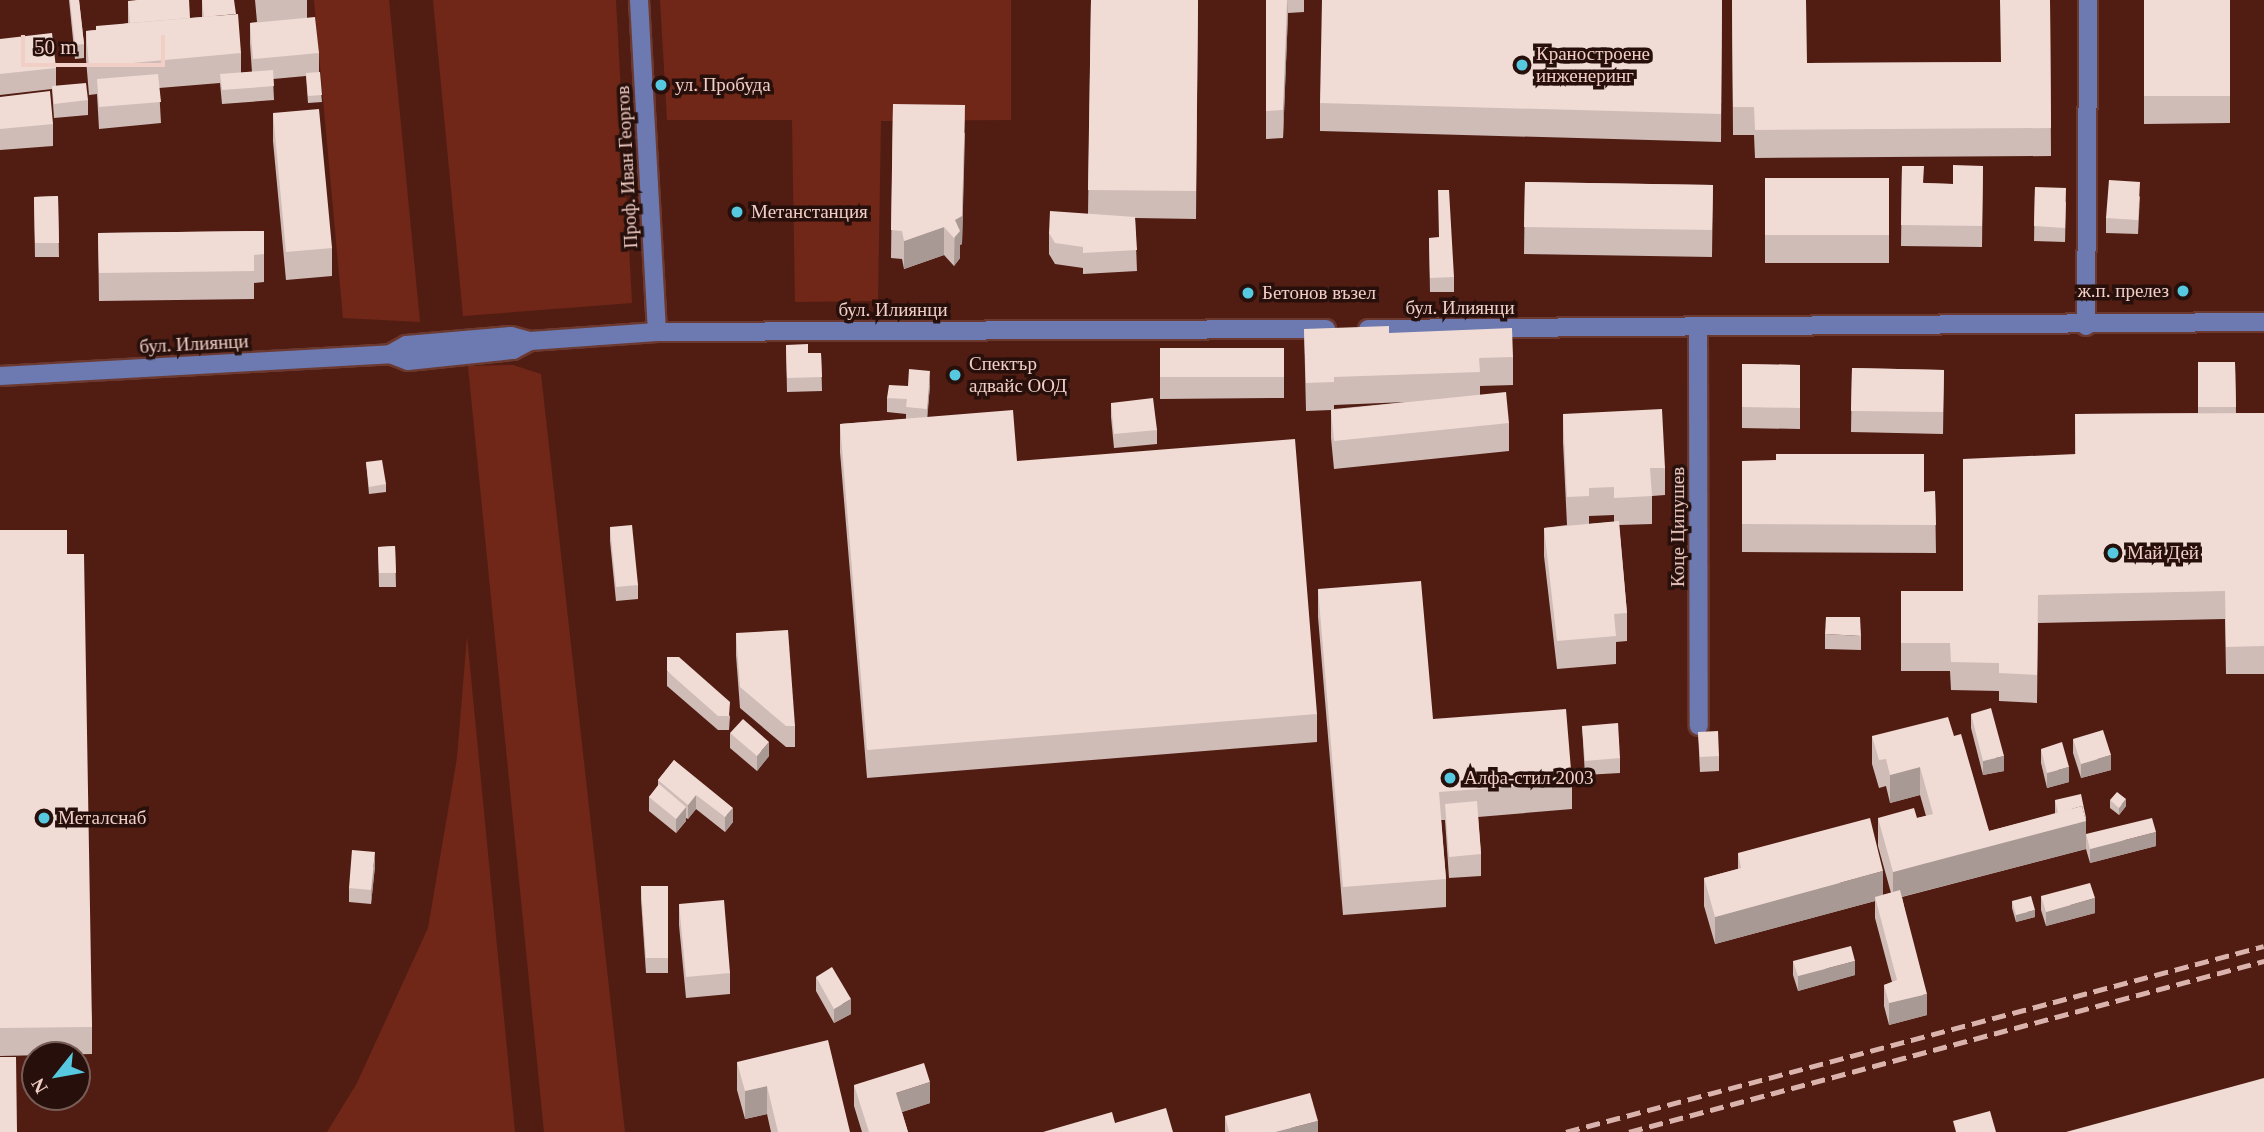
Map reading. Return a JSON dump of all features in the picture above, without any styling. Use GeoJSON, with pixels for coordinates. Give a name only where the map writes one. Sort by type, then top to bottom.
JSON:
{"type":"FeatureCollection","features":[{"type":"Feature","properties":{"kind":"street","name":"Проф. Иван Георгов"},"geometry":{"type":"LineString","coordinates":[[639,0],[657,332]]}},
{"type":"Feature","properties":{"kind":"street"},"geometry":{"type":"LineString","coordinates":[[2086,326],[2088,0]]}},
{"type":"Feature","properties":{"kind":"street","name":"бул. Илиянци"},"geometry":{"type":"LineString","coordinates":[[0,376],[390,354],[405,345],[511,336],[530,341],[657,332],[2086,326],[2264,322]]}},
{"type":"Feature","properties":{"kind":"street","name":"Коце Ципушев"},"geometry":{"type":"LineString","coordinates":[[1698,328],[1699,726]]}},
{"type":"Feature","properties":{"kind":"shaded area"},"geometry":{"type":"Polygon","coordinates":[[[314,0],[389,0],[420,322],[343,318],[314,0]]]}},
{"type":"Feature","properties":{"kind":"shaded area"},"geometry":{"type":"Polygon","coordinates":[[[433,0],[616,0],[632,303],[463,316],[433,0]]]}},
{"type":"Feature","properties":{"kind":"shaded area"},"geometry":{"type":"Polygon","coordinates":[[[660,0],[1011,0],[1011,120],[881,121],[878,301],[795,302],[792,120],[667,120],[660,0]]]}},
{"type":"Feature","properties":{"kind":"shaded area"},"geometry":{"type":"Polygon","coordinates":[[[513,365],[541,374],[625,1132],[544,1132],[468,366],[513,365]]]}},
{"type":"Feature","properties":{"kind":"shaded area"},"geometry":{"type":"Polygon","coordinates":[[[467,636],[515,1132],[327,1132],[357,1083],[428,928],[457,758],[467,636]]]}},
{"type":"Feature","properties":{"kind":"building"},"geometry":{"type":"Polygon","coordinates":[[[70,0],[79,0],[84,44],[75,45],[70,0]]]}},
{"type":"Feature","properties":{"kind":"building"},"geometry":{"type":"Polygon","coordinates":[[[189,0],[190,18],[130,23],[128,1],[189,0]]]}},
{"type":"Feature","properties":{"kind":"building"},"geometry":{"type":"Polygon","coordinates":[[[202,0],[234,0],[236,14],[204,17],[202,0]]]}},
{"type":"Feature","properties":{"kind":"building"},"geometry":{"type":"Polygon","coordinates":[[[1091,0],[1198,0],[1196,191],[1088,190],[1091,0]]]}},
{"type":"Feature","properties":{"kind":"building"},"geometry":{"type":"Polygon","coordinates":[[[1266,0],[1287,0],[1283,110],[1266,111],[1266,0]]]}},
{"type":"Feature","properties":{"kind":"building","name":"Краностроене инженеринг"},"geometry":{"type":"Polygon","coordinates":[[[1322,0],[1722,0],[1721,114],[1320,103],[1322,0]]]}},
{"type":"Feature","properties":{"kind":"building"},"geometry":{"type":"Polygon","coordinates":[[[1732,0],[1806,0],[1807,63],[2001,62],[2000,0],[2050,0],[2051,128],[1755,130],[1754,107],[1733,107],[1732,0]]]}},
{"type":"Feature","properties":{"kind":"building"},"geometry":{"type":"Polygon","coordinates":[[[2144,0],[2230,0],[2230,96],[2144,96],[2144,0]]]}},
{"type":"Feature","properties":{"kind":"building"},"geometry":{"type":"Polygon","coordinates":[[[238,14],[241,53],[89,67],[86,31],[96,30],[96,26],[238,14]]]}},
{"type":"Feature","properties":{"kind":"building"},"geometry":{"type":"Polygon","coordinates":[[[315,17],[319,53],[253,59],[250,23],[315,17]]]}},
{"type":"Feature","properties":{"kind":"building"},"geometry":{"type":"Polygon","coordinates":[[[52,33],[56,68],[0,74],[0,39],[52,33]]]}},
{"type":"Feature","properties":{"kind":"building"},"geometry":{"type":"Polygon","coordinates":[[[273,70],[274,86],[222,90],[220,74],[273,70]]]}},
{"type":"Feature","properties":{"kind":"building"},"geometry":{"type":"Polygon","coordinates":[[[320,72],[322,95],[308,96],[306,73],[320,72]]]}},
{"type":"Feature","properties":{"kind":"building"},"geometry":{"type":"Polygon","coordinates":[[[158,74],[161,102],[99,107],[97,79],[158,74]]]}},
{"type":"Feature","properties":{"kind":"building"},"geometry":{"type":"Polygon","coordinates":[[[86,83],[88,100],[54,104],[52,86],[86,83]]]}},
{"type":"Feature","properties":{"kind":"building"},"geometry":{"type":"Polygon","coordinates":[[[50,91],[53,124],[0,129],[0,97],[50,91]]]}},
{"type":"Feature","properties":{"kind":"building"},"geometry":{"type":"Polygon","coordinates":[[[893,104],[965,105],[962,216],[955,220],[960,231],[954,238],[944,227],[904,241],[902,231],[891,230],[893,104]]]}},
{"type":"Feature","properties":{"kind":"building"},"geometry":{"type":"Polygon","coordinates":[[[319,109],[332,248],[286,252],[273,113],[319,109]]]}},
{"type":"Feature","properties":{"kind":"building"},"geometry":{"type":"Polygon","coordinates":[[[1953,165],[1983,166],[1982,226],[1901,225],[1902,166],[1924,166],[1923,183],[1953,184],[1953,165]]]}},
{"type":"Feature","properties":{"kind":"building"},"geometry":{"type":"Polygon","coordinates":[[[1765,178],[1889,178],[1889,235],[1765,235],[1765,178]]]}},
{"type":"Feature","properties":{"kind":"building"},"geometry":{"type":"Polygon","coordinates":[[[2109,180],[2140,182],[2138,220],[2106,218],[2109,180]]]}},
{"type":"Feature","properties":{"kind":"building"},"geometry":{"type":"Polygon","coordinates":[[[1525,182],[1713,185],[1712,230],[1524,227],[1525,182]]]}},
{"type":"Feature","properties":{"kind":"building"},"geometry":{"type":"Polygon","coordinates":[[[2035,187],[2066,188],[2065,228],[2034,226],[2035,187]]]}},
{"type":"Feature","properties":{"kind":"building"},"geometry":{"type":"Polygon","coordinates":[[[1438,190],[1449,190],[1454,277],[1430,278],[1429,238],[1439,237],[1438,190]]]}},
{"type":"Feature","properties":{"kind":"building"},"geometry":{"type":"Polygon","coordinates":[[[58,196],[59,243],[35,243],[34,197],[58,196]]]}},
{"type":"Feature","properties":{"kind":"building"},"geometry":{"type":"Polygon","coordinates":[[[1050,211],[1135,217],[1137,250],[1083,253],[1083,247],[1055,243],[1049,233],[1050,211]]]}},
{"type":"Feature","properties":{"kind":"building"},"geometry":{"type":"Polygon","coordinates":[[[264,231],[264,254],[254,255],[254,271],[99,273],[98,233],[264,231]]]}},
{"type":"Feature","properties":{"kind":"building"},"geometry":{"type":"Polygon","coordinates":[[[1389,326],[1389,333],[1512,328],[1513,357],[1479,358],[1480,372],[1334,377],[1334,382],[1306,383],[1304,329],[1389,326]]]}},
{"type":"Feature","properties":{"kind":"building"},"geometry":{"type":"Polygon","coordinates":[[[808,344],[808,353],[821,353],[822,377],[787,378],[786,345],[808,344]]]}},
{"type":"Feature","properties":{"kind":"building"},"geometry":{"type":"Polygon","coordinates":[[[1160,348],[1284,348],[1284,377],[1160,377],[1160,348]]]}},
{"type":"Feature","properties":{"kind":"building"},"geometry":{"type":"Polygon","coordinates":[[[2198,362],[2235,362],[2236,407],[2198,407],[2198,362]]]}},
{"type":"Feature","properties":{"kind":"building"},"geometry":{"type":"Polygon","coordinates":[[[1742,364],[1800,365],[1800,408],[1742,407],[1742,364]]]}},
{"type":"Feature","properties":{"kind":"building"},"geometry":{"type":"Polygon","coordinates":[[[1852,368],[1944,370],[1943,412],[1851,411],[1852,368]]]}},
{"type":"Feature","properties":{"kind":"building"},"geometry":{"type":"Polygon","coordinates":[[[909,369],[930,371],[927,409],[906,407],[907,399],[887,398],[889,385],[908,386],[909,369]]]}},
{"type":"Feature","properties":{"kind":"building"},"geometry":{"type":"Polygon","coordinates":[[[1506,392],[1509,423],[1334,441],[1331,410],[1506,392]]]}},
{"type":"Feature","properties":{"kind":"building"},"geometry":{"type":"Polygon","coordinates":[[[1153,398],[1157,430],[1114,434],[1111,403],[1153,398]]]}},
{"type":"Feature","properties":{"kind":"building"},"geometry":{"type":"Polygon","coordinates":[[[1662,409],[1665,468],[1650,468],[1652,496],[1614,498],[1614,487],[1589,488],[1589,496],[1567,497],[1563,414],[1662,409]]]}},
{"type":"Feature","properties":{"kind":"building"},"geometry":{"type":"Polygon","coordinates":[[[1013,410],[1017,461],[1295,439],[1317,714],[867,750],[840,424],[1013,410]]]}},
{"type":"Feature","properties":{"kind":"building","name":"Май Дей"},"geometry":{"type":"Polygon","coordinates":[[[2264,413],[2264,646],[2226,647],[2225,591],[2038,595],[2037,675],[1999,673],[1999,663],[1951,662],[1950,643],[1901,643],[1901,591],[1963,591],[1963,459],[2076,454],[2075,414],[2264,413]]]}},
{"type":"Feature","properties":{"kind":"building"},"geometry":{"type":"Polygon","coordinates":[[[1776,454],[1924,454],[1924,492],[1935,491],[1936,525],[1742,524],[1742,461],[1776,460],[1776,454]]]}},
{"type":"Feature","properties":{"kind":"building"},"geometry":{"type":"Polygon","coordinates":[[[382,460],[386,484],[369,487],[366,462],[382,460]]]}},
{"type":"Feature","properties":{"kind":"building"},"geometry":{"type":"Polygon","coordinates":[[[1619,521],[1627,613],[1614,614],[1616,636],[1557,641],[1544,528],[1619,521]]]}},
{"type":"Feature","properties":{"kind":"building"},"geometry":{"type":"Polygon","coordinates":[[[632,525],[638,585],[616,587],[610,527],[632,525]]]}},
{"type":"Feature","properties":{"kind":"building","name":"Металснаб"},"geometry":{"type":"Polygon","coordinates":[[[0,530],[67,530],[67,554],[84,554],[92,1027],[0,1028],[0,530]]]}},
{"type":"Feature","properties":{"kind":"building"},"geometry":{"type":"Polygon","coordinates":[[[395,546],[396,573],[379,573],[378,547],[395,546]]]}},
{"type":"Feature","properties":{"kind":"building","name":"Алфа-стил 2003"},"geometry":{"type":"Polygon","coordinates":[[[1421,581],[1433,719],[1566,709],[1572,782],[1439,792],[1446,879],[1343,887],[1318,589],[1421,581]]]}},
{"type":"Feature","properties":{"kind":"building"},"geometry":{"type":"Polygon","coordinates":[[[1826,617],[1860,617],[1861,636],[1825,634],[1826,617]]]}},
{"type":"Feature","properties":{"kind":"building"},"geometry":{"type":"Polygon","coordinates":[[[788,630],[795,726],[786,726],[740,687],[736,633],[788,630]]]}},
{"type":"Feature","properties":{"kind":"building"},"geometry":{"type":"Polygon","coordinates":[[[667,657],[679,657],[730,702],[729,716],[718,716],[667,671],[667,657]]]}},
{"type":"Feature","properties":{"kind":"building"},"geometry":{"type":"Polygon","coordinates":[[[1991,708],[2004,756],[1983,761],[1971,714],[1991,708]]]}},
{"type":"Feature","properties":{"kind":"building"},"geometry":{"type":"Polygon","coordinates":[[[1948,717],[1954,736],[1961,734],[1989,831],[2082,806],[2086,821],[1893,872],[1878,818],[1914,808],[1917,818],[1933,814],[1920,767],[1890,775],[1886,759],[1879,760],[1872,736],[1948,717]]]}},
{"type":"Feature","properties":{"kind":"building"},"geometry":{"type":"Polygon","coordinates":[[[743,719],[769,742],[757,756],[730,733],[743,719]]]}},
{"type":"Feature","properties":{"kind":"building"},"geometry":{"type":"Polygon","coordinates":[[[1618,723],[1620,758],[1585,761],[1582,726],[1618,723]]]}},
{"type":"Feature","properties":{"kind":"building"},"geometry":{"type":"Polygon","coordinates":[[[2103,730],[2111,755],[2081,764],[2073,739],[2103,730]]]}},
{"type":"Feature","properties":{"kind":"building"},"geometry":{"type":"Polygon","coordinates":[[[1718,731],[1719,756],[1700,757],[1698,732],[1718,731]]]}},
{"type":"Feature","properties":{"kind":"building"},"geometry":{"type":"Polygon","coordinates":[[[2062,742],[2069,767],[2047,773],[2041,749],[2062,742]]]}},
{"type":"Feature","properties":{"kind":"building"},"geometry":{"type":"Polygon","coordinates":[[[674,760],[733,808],[725,817],[696,795],[688,805],[658,780],[674,760]]]}},
{"type":"Feature","properties":{"kind":"building"},"geometry":{"type":"Polygon","coordinates":[[[659,784],[686,807],[676,819],[649,797],[659,784]]]}},
{"type":"Feature","properties":{"kind":"building"},"geometry":{"type":"Polygon","coordinates":[[[2117,792],[2126,799],[2119,808],[2110,800],[2117,792]]]}},
{"type":"Feature","properties":{"kind":"building"},"geometry":{"type":"Polygon","coordinates":[[[2081,794],[2086,818],[2082,806],[2058,813],[2055,800],[2081,794]]]}},
{"type":"Feature","properties":{"kind":"building"},"geometry":{"type":"Polygon","coordinates":[[[1477,801],[1481,854],[1449,857],[1445,804],[1477,801]]]}},
{"type":"Feature","properties":{"kind":"building"},"geometry":{"type":"Polygon","coordinates":[[[1870,818],[1883,871],[1715,917],[1704,878],[1741,868],[1738,853],[1870,818]]]}},
{"type":"Feature","properties":{"kind":"building"},"geometry":{"type":"Polygon","coordinates":[[[2152,818],[2156,832],[2090,849],[2086,834],[2152,818]]]}},
{"type":"Feature","properties":{"kind":"building"},"geometry":{"type":"Polygon","coordinates":[[[352,850],[375,852],[371,890],[349,888],[352,850]]]}},
{"type":"Feature","properties":{"kind":"building"},"geometry":{"type":"Polygon","coordinates":[[[2090,883],[2095,898],[2046,912],[2041,896],[2090,883]]]}},
{"type":"Feature","properties":{"kind":"building"},"geometry":{"type":"Polygon","coordinates":[[[641,886],[668,886],[668,958],[646,958],[641,886]]]}},
{"type":"Feature","properties":{"kind":"building"},"geometry":{"type":"Polygon","coordinates":[[[1900,890],[1927,994],[1889,1003],[1884,985],[1897,980],[1875,897],[1900,890]]]}},
{"type":"Feature","properties":{"kind":"building"},"geometry":{"type":"Polygon","coordinates":[[[2031,896],[2035,910],[2016,915],[2012,901],[2031,896]]]}},
{"type":"Feature","properties":{"kind":"building"},"geometry":{"type":"Polygon","coordinates":[[[724,900],[730,973],[686,977],[679,904],[724,900]]]}},
{"type":"Feature","properties":{"kind":"building"},"geometry":{"type":"Polygon","coordinates":[[[1851,946],[1855,961],[1798,976],[1793,961],[1851,946]]]}},
{"type":"Feature","properties":{"kind":"building"},"geometry":{"type":"Polygon","coordinates":[[[832,967],[851,999],[834,1009],[816,977],[832,967]]]}},
{"type":"Feature","properties":{"kind":"building"},"geometry":{"type":"Polygon","coordinates":[[[828,1040],[850,1132],[778,1132],[767,1086],[745,1091],[737,1062],[828,1040]]]}},
{"type":"Feature","properties":{"kind":"building"},"geometry":{"type":"Polygon","coordinates":[[[0,1057],[16,1057],[17,1132],[0,1132],[0,1057]]]}},
{"type":"Feature","properties":{"kind":"building"},"geometry":{"type":"Polygon","coordinates":[[[924,1063],[930,1082],[896,1093],[908,1132],[869,1132],[854,1085],[924,1063]]]}},
{"type":"Feature","properties":{"kind":"building"},"geometry":{"type":"Polygon","coordinates":[[[2264,1078],[2264,1132],[2066,1132],[2264,1078]]]}},
{"type":"Feature","properties":{"kind":"building"},"geometry":{"type":"Polygon","coordinates":[[[1310,1093],[1318,1121],[1275,1132],[1229,1132],[1225,1116],[1310,1093]]]}},
{"type":"Feature","properties":{"kind":"building"},"geometry":{"type":"Polygon","coordinates":[[[1166,1108],[1173,1132],[1043,1132],[1112,1112],[1115,1123],[1166,1108]]]}},
{"type":"Feature","properties":{"kind":"building"},"geometry":{"type":"Polygon","coordinates":[[[1990,1111],[1996,1132],[1956,1132],[1953,1121],[1990,1111]]]}},
{"type":"Feature","properties":{"kind":"railway"},"geometry":{"type":"LineString","coordinates":[[1566,1132],[2264,946]]}},
{"type":"Feature","properties":{"kind":"railway"},"geometry":{"type":"LineString","coordinates":[[1629,1132],[2264,961]]}},
{"type":"Feature","properties":{"kind":"place","name":"Краностроене инженеринг"},"geometry":{"type":"Point","coordinates":[1522,65]}},
{"type":"Feature","properties":{"kind":"place","name":"ул. Пробуда"},"geometry":{"type":"Point","coordinates":[661,85]}},
{"type":"Feature","properties":{"kind":"place","name":"Метанстанция"},"geometry":{"type":"Point","coordinates":[737,212]}},
{"type":"Feature","properties":{"kind":"place","name":"ж.п. прелез"},"geometry":{"type":"Point","coordinates":[2183,291]}},
{"type":"Feature","properties":{"kind":"place","name":"Бетонов възел"},"geometry":{"type":"Point","coordinates":[1248,293]}},
{"type":"Feature","properties":{"kind":"place","name":"Спектър адвайс ООД"},"geometry":{"type":"Point","coordinates":[955,375]}},
{"type":"Feature","properties":{"kind":"place","name":"Май Дей"},"geometry":{"type":"Point","coordinates":[2113,553]}},
{"type":"Feature","properties":{"kind":"place","name":"Алфа-стил 2003"},"geometry":{"type":"Point","coordinates":[1450,778]}},
{"type":"Feature","properties":{"kind":"place","name":"Металснаб"},"geometry":{"type":"Point","coordinates":[44,818]}}]}
